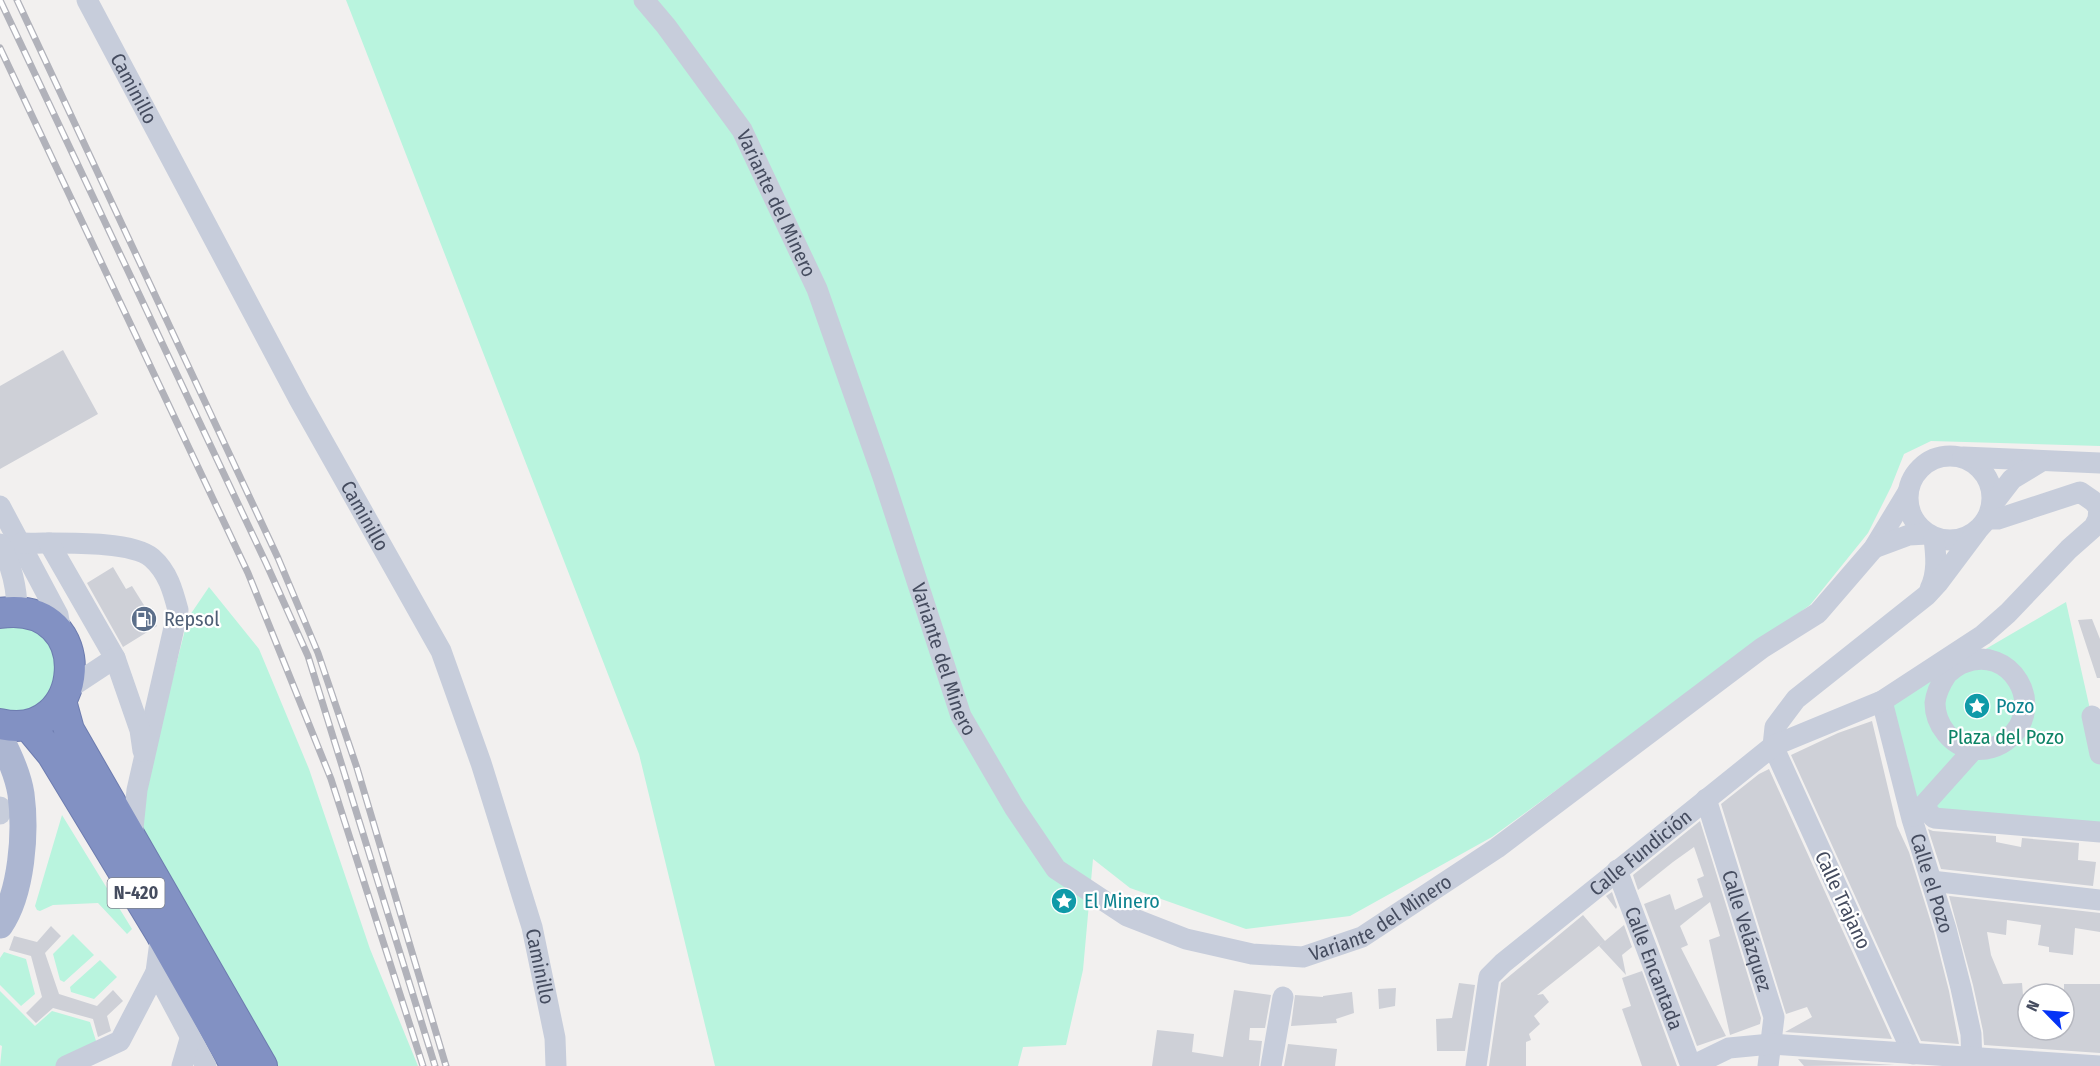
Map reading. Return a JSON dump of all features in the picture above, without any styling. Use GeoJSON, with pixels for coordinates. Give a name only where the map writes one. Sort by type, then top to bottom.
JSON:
{"type":"FeatureCollection","features":[{"type":"Feature","properties":{"kind":"highway"},"geometry":{"type":"LineString","coordinates":[[8,608],[43,619],[63,638]]}},
{"type":"Feature","properties":{"kind":"highway","name":"N-420"},"geometry":{"type":"LineString","coordinates":[[14,724],[41,720],[52,712],[64,695],[71,676],[71,663],[63,638]]}},
{"type":"Feature","properties":{"kind":"highway","name":"N-420"},"geometry":{"type":"LineString","coordinates":[[64,695],[69,730],[262,1066]]}},
{"type":"Feature","properties":{"kind":"highway","name":"N-420"},"geometry":{"type":"LineString","coordinates":[[14,724],[52,754],[161,934],[236,1066]]}},
{"type":"Feature","properties":{"kind":"main road"},"geometry":{"type":"LineString","coordinates":[[0,738],[9,754],[21,792],[24,832],[17,883],[0,925]]}},
{"type":"Feature","properties":{"kind":"street","name":"Caminillo"},"geometry":{"type":"LineString","coordinates":[[87,0],[299,399],[441,651],[481,763],[532,927],[555,1038],[556,1066]]}},
{"type":"Feature","properties":{"kind":"street","name":"Variante del Minero"},"geometry":{"type":"LineString","coordinates":[[644,0],[666,26],[742,130],[817,289],[884,477],[961,716],[1014,807],[1056,869],[1127,916],[1186,939],[1252,954],[1303,957],[1362,937],[1497,848],[1762,648],[1818,613],[1874,548],[1908,492]]}},
{"type":"Feature","properties":{"kind":"street"},"geometry":{"type":"LineString","coordinates":[[1927,595],[1934,579],[1936,556],[1931,536],[1915,523],[1908,508],[1908,492],[1912,478],[1921,466],[1934,458],[1948,455],[2040,462],[2100,463]]}},
{"type":"Feature","properties":{"kind":"street"},"geometry":{"type":"LineString","coordinates":[[1874,548],[1909,535],[1957,540],[1968,537],[1985,519],[1992,490],[1986,476],[1976,464],[1963,457]]}},
{"type":"Feature","properties":{"kind":"street"},"geometry":{"type":"LineString","coordinates":[[1773,746],[1775,727],[1796,699],[1927,595],[1985,519],[1999,494],[2012,479],[2040,462]]}},
{"type":"Feature","properties":{"kind":"street"},"geometry":{"type":"LineString","coordinates":[[1985,519],[1998,519],[2080,492],[2099,508],[2099,519]]}},
{"type":"Feature","properties":{"kind":"street"},"geometry":{"type":"LineString","coordinates":[[0,506],[10,543],[11,566],[17,592],[8,608]]}},
{"type":"Feature","properties":{"kind":"street","name":"Calle Fundición"},"geometry":{"type":"LineString","coordinates":[[1476,1066],[1489,976],[1617,870],[1773,746],[1882,701],[1952,663],[2007,613],[2069,549],[2094,527],[2099,519]]}},
{"type":"Feature","properties":{"kind":"street"},"geometry":{"type":"LineString","coordinates":[[10,543],[125,547],[151,557],[170,581],[178,610],[144,758],[133,813],[132,838]]}},
{"type":"Feature","properties":{"kind":"street"},"geometry":{"type":"LineString","coordinates":[[10,543],[58,615],[63,638]]}},
{"type":"Feature","properties":{"kind":"street"},"geometry":{"type":"LineString","coordinates":[[49,543],[115,658],[140,730],[144,758]]}},
{"type":"Feature","properties":{"kind":"street"},"geometry":{"type":"LineString","coordinates":[[64,695],[115,658]]}},
{"type":"Feature","properties":{"kind":"street"},"geometry":{"type":"LineString","coordinates":[[1978,659],[1993,661],[2006,667],[2017,678],[2023,691],[2025,706],[2022,721],[2014,734],[2003,743],[1989,748],[1974,749],[1958,744],[1946,733],[1938,719],[1935,704],[1938,688],[1952,663],[1978,659]]}},
{"type":"Feature","properties":{"kind":"street","name":"Calle el Pozo"},"geometry":{"type":"LineString","coordinates":[[1882,701],[1917,812],[1931,881],[1961,988],[1973,1062]]}},
{"type":"Feature","properties":{"kind":"street"},"geometry":{"type":"LineString","coordinates":[[2092,716],[2100,754]]}},
{"type":"Feature","properties":{"kind":"street","name":"Calle Trajano"},"geometry":{"type":"LineString","coordinates":[[1773,746],[1913,1054]]}},
{"type":"Feature","properties":{"kind":"street"},"geometry":{"type":"LineString","coordinates":[[1974,749],[1917,812],[1934,818],[2100,832]]}},
{"type":"Feature","properties":{"kind":"street","name":"Calle Velázquez"},"geometry":{"type":"LineString","coordinates":[[1706,799],[1774,1017],[1768,1066]]}},
{"type":"Feature","properties":{"kind":"street"},"geometry":{"type":"LineString","coordinates":[[0,807],[0,814]]}},
{"type":"Feature","properties":{"kind":"street","name":"Calle Encantada"},"geometry":{"type":"LineString","coordinates":[[1617,870],[1692,1066]]}},
{"type":"Feature","properties":{"kind":"street"},"geometry":{"type":"LineString","coordinates":[[1931,881],[2100,900],[2100,893]]}},
{"type":"Feature","properties":{"kind":"street"},"geometry":{"type":"LineString","coordinates":[[66,1066],[120,1041],[156,972],[161,934]]}},
{"type":"Feature","properties":{"kind":"street"},"geometry":{"type":"LineString","coordinates":[[156,972],[206,1066]]}},
{"type":"Feature","properties":{"kind":"street"},"geometry":{"type":"LineString","coordinates":[[1271,1066],[1283,997]]}},
{"type":"Feature","properties":{"kind":"street"},"geometry":{"type":"LineString","coordinates":[[182,1066],[190,1039]]}},
{"type":"Feature","properties":{"kind":"street"},"geometry":{"type":"LineString","coordinates":[[1692,1066],[1728,1048],[1771,1044],[1913,1054],[1973,1062],[2100,1066]]}},
{"type":"Feature","properties":{"kind":"green space"},"geometry":{"type":"Polygon","coordinates":[[[346,0],[2100,0],[2100,446],[1931,441],[1904,454],[1891,487],[1868,533],[1810,605],[1492,837],[1350,916],[1246,929],[1130,888],[1093,859],[1083,970],[1066,1045],[1023,1047],[1018,1066],[715,1066],[639,754],[346,0]]]}},
{"type":"Feature","properties":{"kind":"green space"},"geometry":{"type":"Polygon","coordinates":[[[209,587],[259,649],[309,769],[370,949],[418,1066],[268,1066],[132,838],[188,618],[209,587]]]}},
{"type":"Feature","properties":{"kind":"green space","name":"Plaza del Pozo"},"geometry":{"type":"Polygon","coordinates":[[[2066,602],[2100,754],[2100,832],[1912,819],[1882,701],[1960,664],[2066,602]]]}},
{"type":"Feature","properties":{"kind":"green space"},"geometry":{"type":"Polygon","coordinates":[[[24,621],[55,645],[59,685],[32,714],[0,715],[0,622],[24,621]]]}},
{"type":"Feature","properties":{"kind":"green space"},"geometry":{"type":"Polygon","coordinates":[[[62,815],[132,929],[127,934],[98,903],[53,905],[40,911],[37,910],[35,906],[62,815]]]}},
{"type":"Feature","properties":{"kind":"green space"},"geometry":{"type":"Polygon","coordinates":[[[73,934],[94,955],[64,982],[60,980],[53,954],[73,934]]]}},
{"type":"Feature","properties":{"kind":"green space"},"geometry":{"type":"Polygon","coordinates":[[[4,952],[26,959],[35,994],[21,1006],[0,985],[0,958],[4,952]]]}},
{"type":"Feature","properties":{"kind":"green space"},"geometry":{"type":"Polygon","coordinates":[[[100,960],[117,977],[94,999],[71,992],[70,987],[100,960]]]}},
{"type":"Feature","properties":{"kind":"green space"},"geometry":{"type":"Polygon","coordinates":[[[0,991],[35,1026],[52,1011],[90,1022],[97,1044],[61,1066],[0,1066],[2,1046],[0,1045],[0,991]]]}},
{"type":"Feature","properties":{"kind":"building"},"geometry":{"type":"Polygon","coordinates":[[[63,350],[98,414],[0,469],[0,386],[63,350]]]}},
{"type":"Feature","properties":{"kind":"building"},"geometry":{"type":"Polygon","coordinates":[[[113,567],[126,589],[132,586],[157,626],[123,647],[87,583],[113,567]]]}},
{"type":"Feature","properties":{"kind":"building"},"geometry":{"type":"Polygon","coordinates":[[[2092,619],[2100,639],[2100,678],[2097,678],[2078,620],[2092,619]]]}},
{"type":"Feature","properties":{"kind":"building"},"geometry":{"type":"Polygon","coordinates":[[[1872,721],[1897,826],[1909,852],[1934,932],[1959,1044],[1921,1041],[1791,755],[1838,733],[1872,721]]]}},
{"type":"Feature","properties":{"kind":"building"},"geometry":{"type":"Polygon","coordinates":[[[1769,769],[1892,1039],[1785,1032],[1812,1017],[1807,1007],[1786,1014],[1721,804],[1759,774],[1769,769]]]}},
{"type":"Feature","properties":{"kind":"building"},"geometry":{"type":"Polygon","coordinates":[[[1700,821],[1761,1018],[1760,1024],[1730,1035],[1709,940],[1720,936],[1710,902],[1680,926],[1688,945],[1681,948],[1726,1036],[1697,1046],[1644,904],[1670,894],[1675,910],[1703,897],[1697,879],[1704,876],[1694,847],[1638,890],[1633,875],[1700,821]]]}},
{"type":"Feature","properties":{"kind":"building"},"geometry":{"type":"Polygon","coordinates":[[[1928,829],[1996,836],[1996,842],[2021,847],[2022,838],[2079,843],[2078,860],[2096,862],[2093,886],[1941,869],[1928,829]]]}},
{"type":"Feature","properties":{"kind":"building"},"geometry":{"type":"Polygon","coordinates":[[[1612,892],[1617,907],[1616,909],[1606,896],[1612,892]]]}},
{"type":"Feature","properties":{"kind":"building"},"geometry":{"type":"Polygon","coordinates":[[[1949,896],[2100,913],[2100,932],[2075,928],[2073,955],[2049,952],[2049,947],[2038,945],[2041,925],[2007,920],[2006,935],[1987,932],[1991,955],[2003,984],[2016,983],[2016,1042],[2076,1042],[2076,984],[2100,984],[2100,1053],[1984,1045],[1973,985],[1949,896]]]}},
{"type":"Feature","properties":{"kind":"building"},"geometry":{"type":"Polygon","coordinates":[[[1583,915],[1605,941],[1537,995],[1543,994],[1549,1002],[1534,1016],[1540,1024],[1529,1034],[1531,1040],[1526,1042],[1526,1066],[1489,1066],[1501,983],[1583,915]]]}},
{"type":"Feature","properties":{"kind":"building"},"geometry":{"type":"Polygon","coordinates":[[[1624,925],[1632,947],[1622,955],[1626,975],[1599,946],[1624,925]]]}},
{"type":"Feature","properties":{"kind":"building"},"geometry":{"type":"Polygon","coordinates":[[[51,926],[61,936],[45,953],[59,994],[97,1006],[113,990],[123,1001],[107,1016],[111,1031],[98,1037],[93,1019],[53,1008],[36,1023],[26,1013],[42,997],[31,956],[9,950],[14,936],[37,942],[51,926]]]}},
{"type":"Feature","properties":{"kind":"building"},"geometry":{"type":"Polygon","coordinates":[[[1642,971],[1677,1066],[1642,1066],[1622,1009],[1631,1006],[1622,978],[1642,971]]]}},
{"type":"Feature","properties":{"kind":"building"},"geometry":{"type":"Polygon","coordinates":[[[1459,983],[1475,985],[1465,1051],[1437,1051],[1436,1019],[1452,1018],[1459,983]]]}},
{"type":"Feature","properties":{"kind":"building"},"geometry":{"type":"Polygon","coordinates":[[[1396,988],[1395,1006],[1379,1009],[1378,989],[1396,988]]]}},
{"type":"Feature","properties":{"kind":"building"},"geometry":{"type":"Polygon","coordinates":[[[1234,990],[1271,995],[1265,1028],[1250,1028],[1249,1040],[1262,1041],[1259,1066],[1152,1066],[1157,1030],[1194,1034],[1192,1052],[1223,1057],[1234,990]]]}},
{"type":"Feature","properties":{"kind":"building"},"geometry":{"type":"Polygon","coordinates":[[[1352,992],[1354,1013],[1336,1019],[1337,1023],[1291,1026],[1295,995],[1323,997],[1352,992]]]}},
{"type":"Feature","properties":{"kind":"building"},"geometry":{"type":"Polygon","coordinates":[[[1288,1044],[1337,1049],[1335,1066],[1284,1066],[1288,1044]]]}},
{"type":"Feature","properties":{"kind":"building"},"geometry":{"type":"Polygon","coordinates":[[[1798,1059],[1895,1065],[1804,1066],[1798,1059]]]}},
{"type":"Feature","properties":{"kind":"railway"},"geometry":{"type":"LineString","coordinates":[[0,0],[308,656],[435,1066]]}},
{"type":"Feature","properties":{"kind":"railway"},"geometry":{"type":"LineString","coordinates":[[17,0],[278,558],[318,653],[357,768],[446,1066]]}},
{"type":"Feature","properties":{"kind":"railway"},"geometry":{"type":"LineString","coordinates":[[0,48],[248,573],[331,779],[423,1066]]}},
{"type":"Feature","properties":{"kind":"place","name":"Repsol"},"geometry":{"type":"Point","coordinates":[144,619]}},
{"type":"Feature","properties":{"kind":"place","name":"Pozo"},"geometry":{"type":"Point","coordinates":[1977,706]}},
{"type":"Feature","properties":{"kind":"place","name":"El Minero"},"geometry":{"type":"Point","coordinates":[1064,901]}}]}
